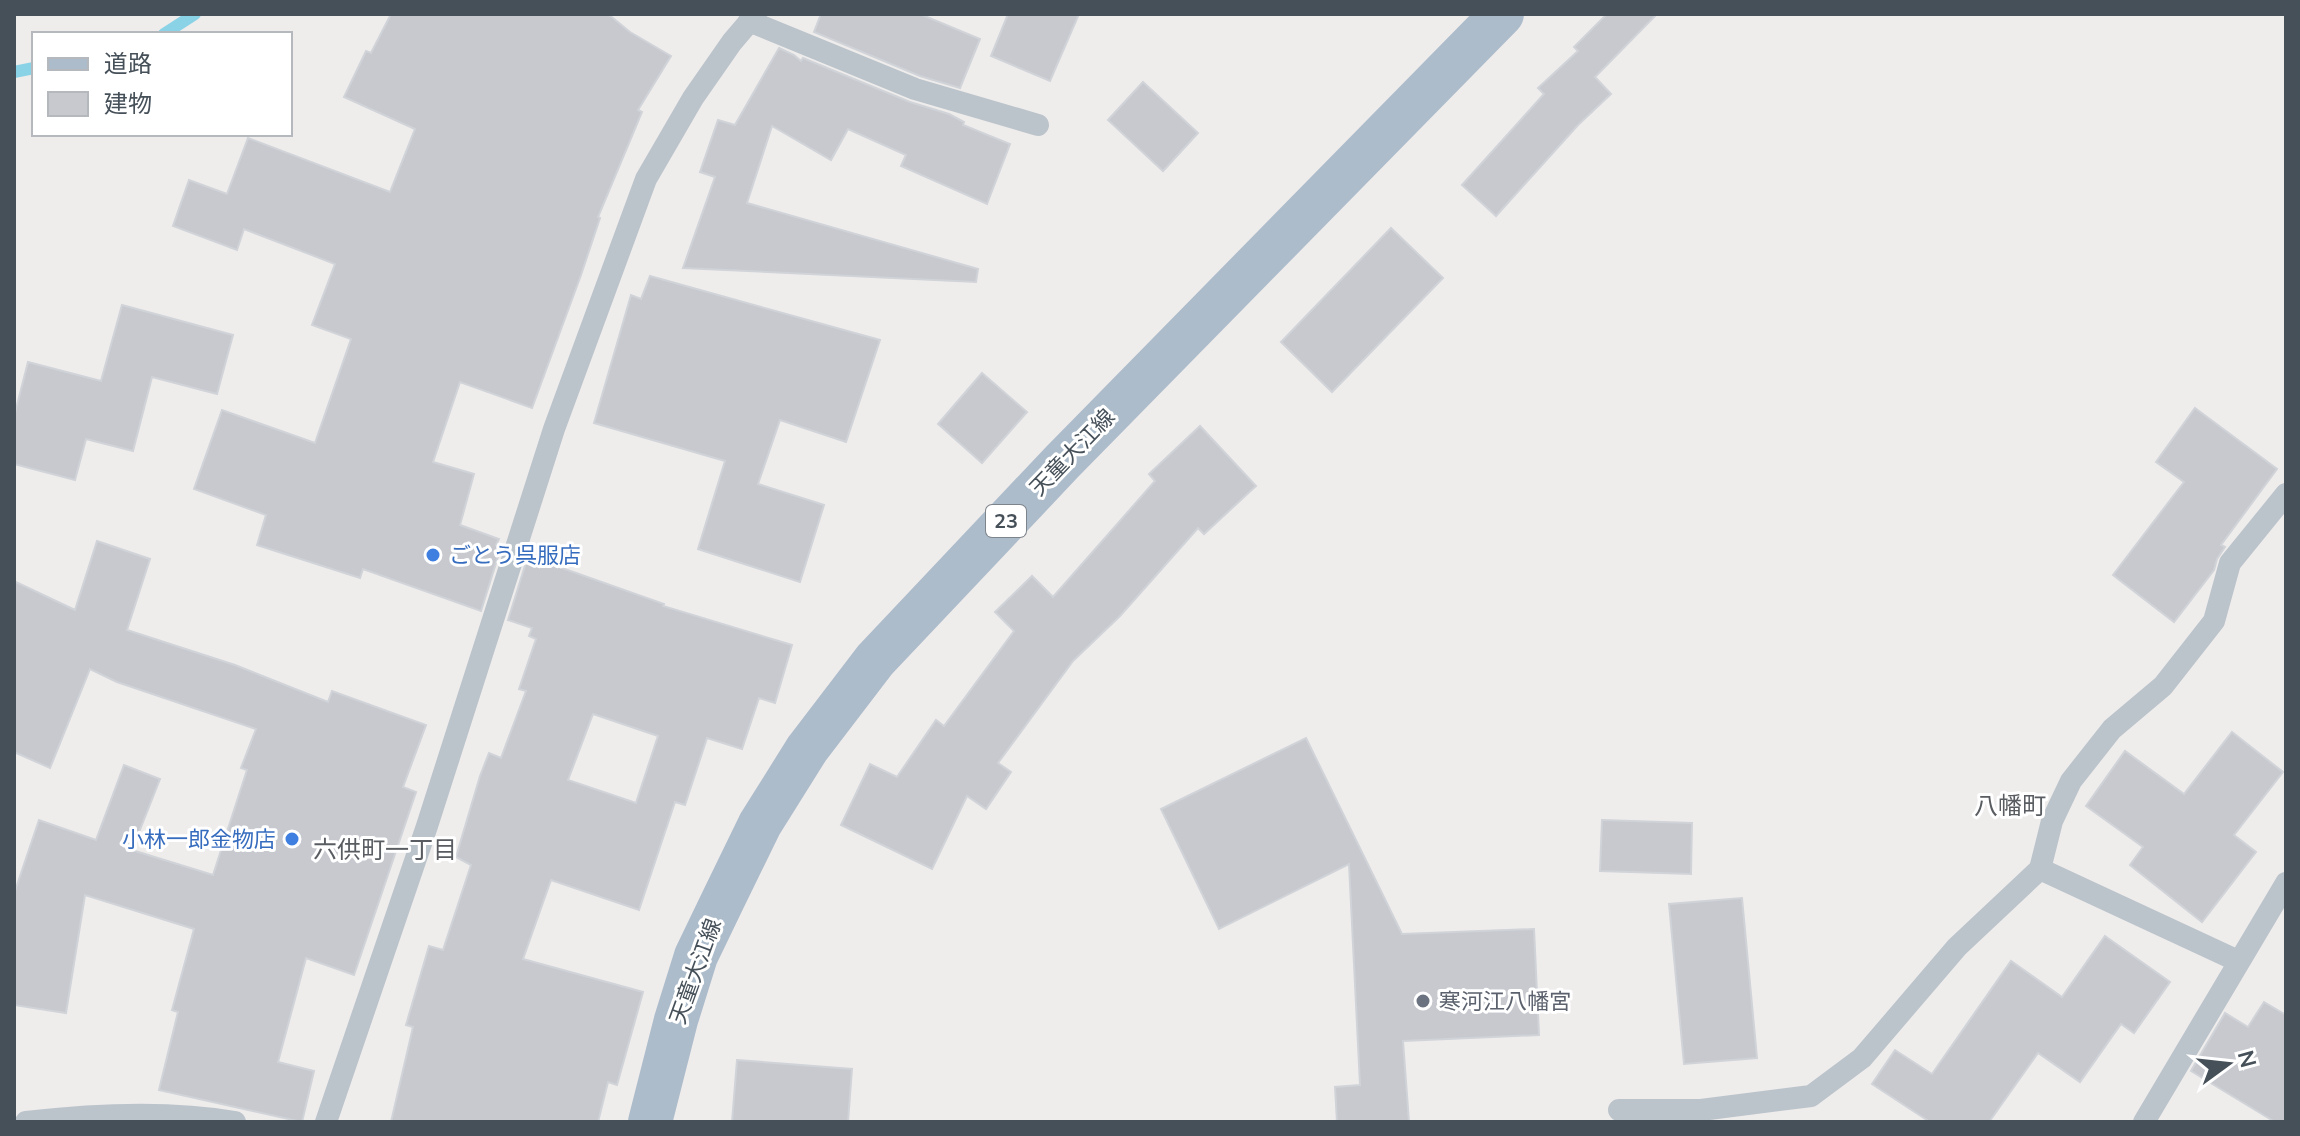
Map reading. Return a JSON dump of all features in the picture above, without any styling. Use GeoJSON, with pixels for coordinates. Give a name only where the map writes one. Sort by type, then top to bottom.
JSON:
{"type":"FeatureCollection","features":[{"type":"Feature","properties":{"kind":"main road","name":"天童大江線"},"geometry":{"type":"LineString","coordinates":[[650,1122],[696,956],[728,889],[760,824],[807,749],[875,660],[1062,462],[1502,14]]}},
{"type":"Feature","properties":{"kind":"lane"},"geometry":{"type":"LineString","coordinates":[[326,1122],[432,810],[554,429],[646,179],[693,98],[752,18],[915,89],[1038,125]]}},
{"type":"Feature","properties":{"kind":"lane"},"geometry":{"type":"LineString","coordinates":[[1619,1110],[1701,1110],[1811,1096],[1862,1058],[1957,947],[2040,869],[2052,821],[2071,781],[2112,729],[2163,686],[2214,621],[2230,563],[2286,494]]}},
{"type":"Feature","properties":{"kind":"lane"},"geometry":{"type":"LineString","coordinates":[[2040,869],[2238,961]]}},
{"type":"Feature","properties":{"kind":"lane"},"geometry":{"type":"LineString","coordinates":[[2144,1122],[2286,883]]}},
{"type":"Feature","properties":{"kind":"lane"},"geometry":{"type":"LineString","coordinates":[[26,1122],[94,1116],[204,1117],[235,1122]]}},
{"type":"Feature","properties":{"kind":"building"},"geometry":{"type":"Polygon","coordinates":[[[391,14],[608,14],[630,32],[671,56],[638,110],[642,112],[598,217],[581,275],[532,408],[460,382],[433,462],[474,474],[460,525],[499,539],[496,545],[501,547],[481,611],[363,569],[360,578],[257,545],[266,515],[194,489],[222,410],[315,443],[351,339],[312,325],[335,264],[244,229],[237,250],[173,226],[189,180],[227,194],[248,138],[390,192],[415,129],[344,97],[366,51],[371,53],[391,14]]]}},
{"type":"Feature","properties":{"kind":"building"},"geometry":{"type":"Polygon","coordinates":[[[821,14],[920,14],[980,39],[960,88],[920,76],[814,32],[821,14]]]}},
{"type":"Feature","properties":{"kind":"building"},"geometry":{"type":"Polygon","coordinates":[[[1008,14],[1079,14],[1050,81],[991,56],[1008,14]]]}},
{"type":"Feature","properties":{"kind":"building"},"geometry":{"type":"Polygon","coordinates":[[[1607,14],[1657,14],[1595,77],[1611,94],[1578,125],[1496,216],[1462,185],[1544,94],[1538,88],[1578,51],[1574,47],[1607,14]]]}},
{"type":"Feature","properties":{"kind":"building"},"geometry":{"type":"Polygon","coordinates":[[[779,48],[801,61],[803,58],[910,102],[949,114],[964,122],[963,125],[1010,144],[987,204],[901,166],[906,155],[848,129],[831,160],[772,126],[747,203],[978,269],[976,282],[683,268],[715,177],[700,172],[718,120],[735,125],[779,48]]]}},
{"type":"Feature","properties":{"kind":"building"},"geometry":{"type":"Polygon","coordinates":[[[1143,82],[1198,133],[1163,171],[1108,120],[1143,82]]]}},
{"type":"Feature","properties":{"kind":"building"},"geometry":{"type":"Polygon","coordinates":[[[1391,228],[1443,278],[1332,392],[1281,342],[1391,228]]]}},
{"type":"Feature","properties":{"kind":"building"},"geometry":{"type":"Polygon","coordinates":[[[650,276],[880,340],[846,442],[780,420],[758,484],[824,505],[800,582],[698,549],[725,461],[594,423],[631,295],[641,299],[650,276]]]}},
{"type":"Feature","properties":{"kind":"building"},"geometry":{"type":"Polygon","coordinates":[[[122,305],[233,335],[217,394],[152,377],[133,451],[86,439],[75,480],[14,464],[14,417],[28,362],[101,381],[122,305]]]}},
{"type":"Feature","properties":{"kind":"building"},"geometry":{"type":"Polygon","coordinates":[[[982,373],[1027,412],[982,463],[938,424],[982,373]]]}},
{"type":"Feature","properties":{"kind":"building"},"geometry":{"type":"Polygon","coordinates":[[[2195,408],[2277,469],[2221,545],[2225,547],[2214,570],[2174,622],[2113,575],[2184,482],[2156,462],[2195,408]]]}},
{"type":"Feature","properties":{"kind":"building"},"geometry":{"type":"Polygon","coordinates":[[[1200,426],[1256,486],[1204,534],[1198,528],[1120,616],[1073,661],[998,763],[1011,772],[986,809],[967,796],[932,869],[841,825],[870,764],[897,777],[936,720],[944,726],[1014,631],[995,612],[1032,576],[1053,597],[1155,481],[1149,474],[1200,426]]]}},
{"type":"Feature","properties":{"kind":"building"},"geometry":{"type":"Polygon","coordinates":[[[97,541],[150,559],[127,630],[235,665],[328,702],[332,691],[426,725],[403,787],[416,792],[354,975],[306,958],[278,1062],[314,1071],[302,1122],[159,1090],[178,1012],[172,1010],[194,929],[85,895],[66,1013],[14,1005],[14,894],[39,820],[96,840],[124,765],[160,779],[132,850],[213,875],[247,770],[241,768],[256,729],[117,682],[90,669],[50,768],[14,752],[14,581],[75,610],[97,541]]]}},
{"type":"Feature","properties":{"kind":"building"},"geometry":{"type":"Polygon","coordinates":[[[528,556],[663,606],[792,645],[775,703],[759,698],[742,749],[707,738],[685,805],[675,802],[639,910],[551,880],[523,959],[643,992],[617,1085],[608,1082],[598,1122],[391,1122],[413,1027],[406,1025],[429,946],[443,950],[471,865],[456,857],[480,776],[489,753],[501,758],[526,691],[519,689],[536,639],[529,636],[532,628],[508,620],[528,556]],[[593,714],[568,780],[636,803],[658,736],[593,714]]]}},
{"type":"Feature","properties":{"kind":"building"},"geometry":{"type":"Polygon","coordinates":[[[2232,732],[2283,772],[2234,835],[2256,852],[2202,922],[2130,865],[2143,847],[2086,806],[2125,751],[2184,794],[2232,732]]]}},
{"type":"Feature","properties":{"kind":"building"},"geometry":{"type":"Polygon","coordinates":[[[1306,738],[1402,934],[1534,929],[1539,1035],[1403,1041],[1409,1122],[1337,1122],[1335,1087],[1360,1085],[1349,864],[1219,929],[1161,809],[1306,738]]]}},
{"type":"Feature","properties":{"kind":"building"},"geometry":{"type":"Polygon","coordinates":[[[1602,820],[1692,823],[1691,874],[1600,871],[1602,820]]]}},
{"type":"Feature","properties":{"kind":"building"},"geometry":{"type":"Polygon","coordinates":[[[1742,898],[1757,1058],[1684,1064],[1669,904],[1742,898]]]}},
{"type":"Feature","properties":{"kind":"building"},"geometry":{"type":"Polygon","coordinates":[[[2105,936],[2170,982],[2134,1033],[2121,1024],[2080,1082],[2038,1053],[1989,1122],[1930,1122],[1872,1084],[1895,1050],[1932,1074],[2011,961],[2062,997],[2105,936]]]}},
{"type":"Feature","properties":{"kind":"building"},"geometry":{"type":"Polygon","coordinates":[[[2264,1002],[2286,1015],[2286,1122],[2275,1122],[2191,1071],[2225,1013],[2248,1027],[2264,1002]]]}},
{"type":"Feature","properties":{"kind":"building"},"geometry":{"type":"Polygon","coordinates":[[[737,1060],[852,1069],[848,1122],[732,1122],[737,1060]]]}},
{"type":"Feature","properties":{"kind":"waterway"},"geometry":{"type":"LineString","coordinates":[[167,32],[195,14]]}},
{"type":"Feature","properties":{"kind":"waterway"},"geometry":{"type":"LineString","coordinates":[[14,72],[32,68]]}},
{"type":"Feature","properties":{"kind":"place","name":"ごとう呉服店"},"geometry":{"type":"Point","coordinates":[433,555]}},
{"type":"Feature","properties":{"kind":"place","name":"小林一郎金物店"},"geometry":{"type":"Point","coordinates":[292,839]}},
{"type":"Feature","properties":{"kind":"place","name":"寒河江八幡宮"},"geometry":{"type":"Point","coordinates":[1423,1001]}},
{"type":"Feature","properties":{"kind":"district","name":"八幡町"},"geometry":{"type":"Point","coordinates":[2010,806]}},
{"type":"Feature","properties":{"kind":"district","name":"六供町一丁目"},"geometry":{"type":"Point","coordinates":[385,850]}}]}
